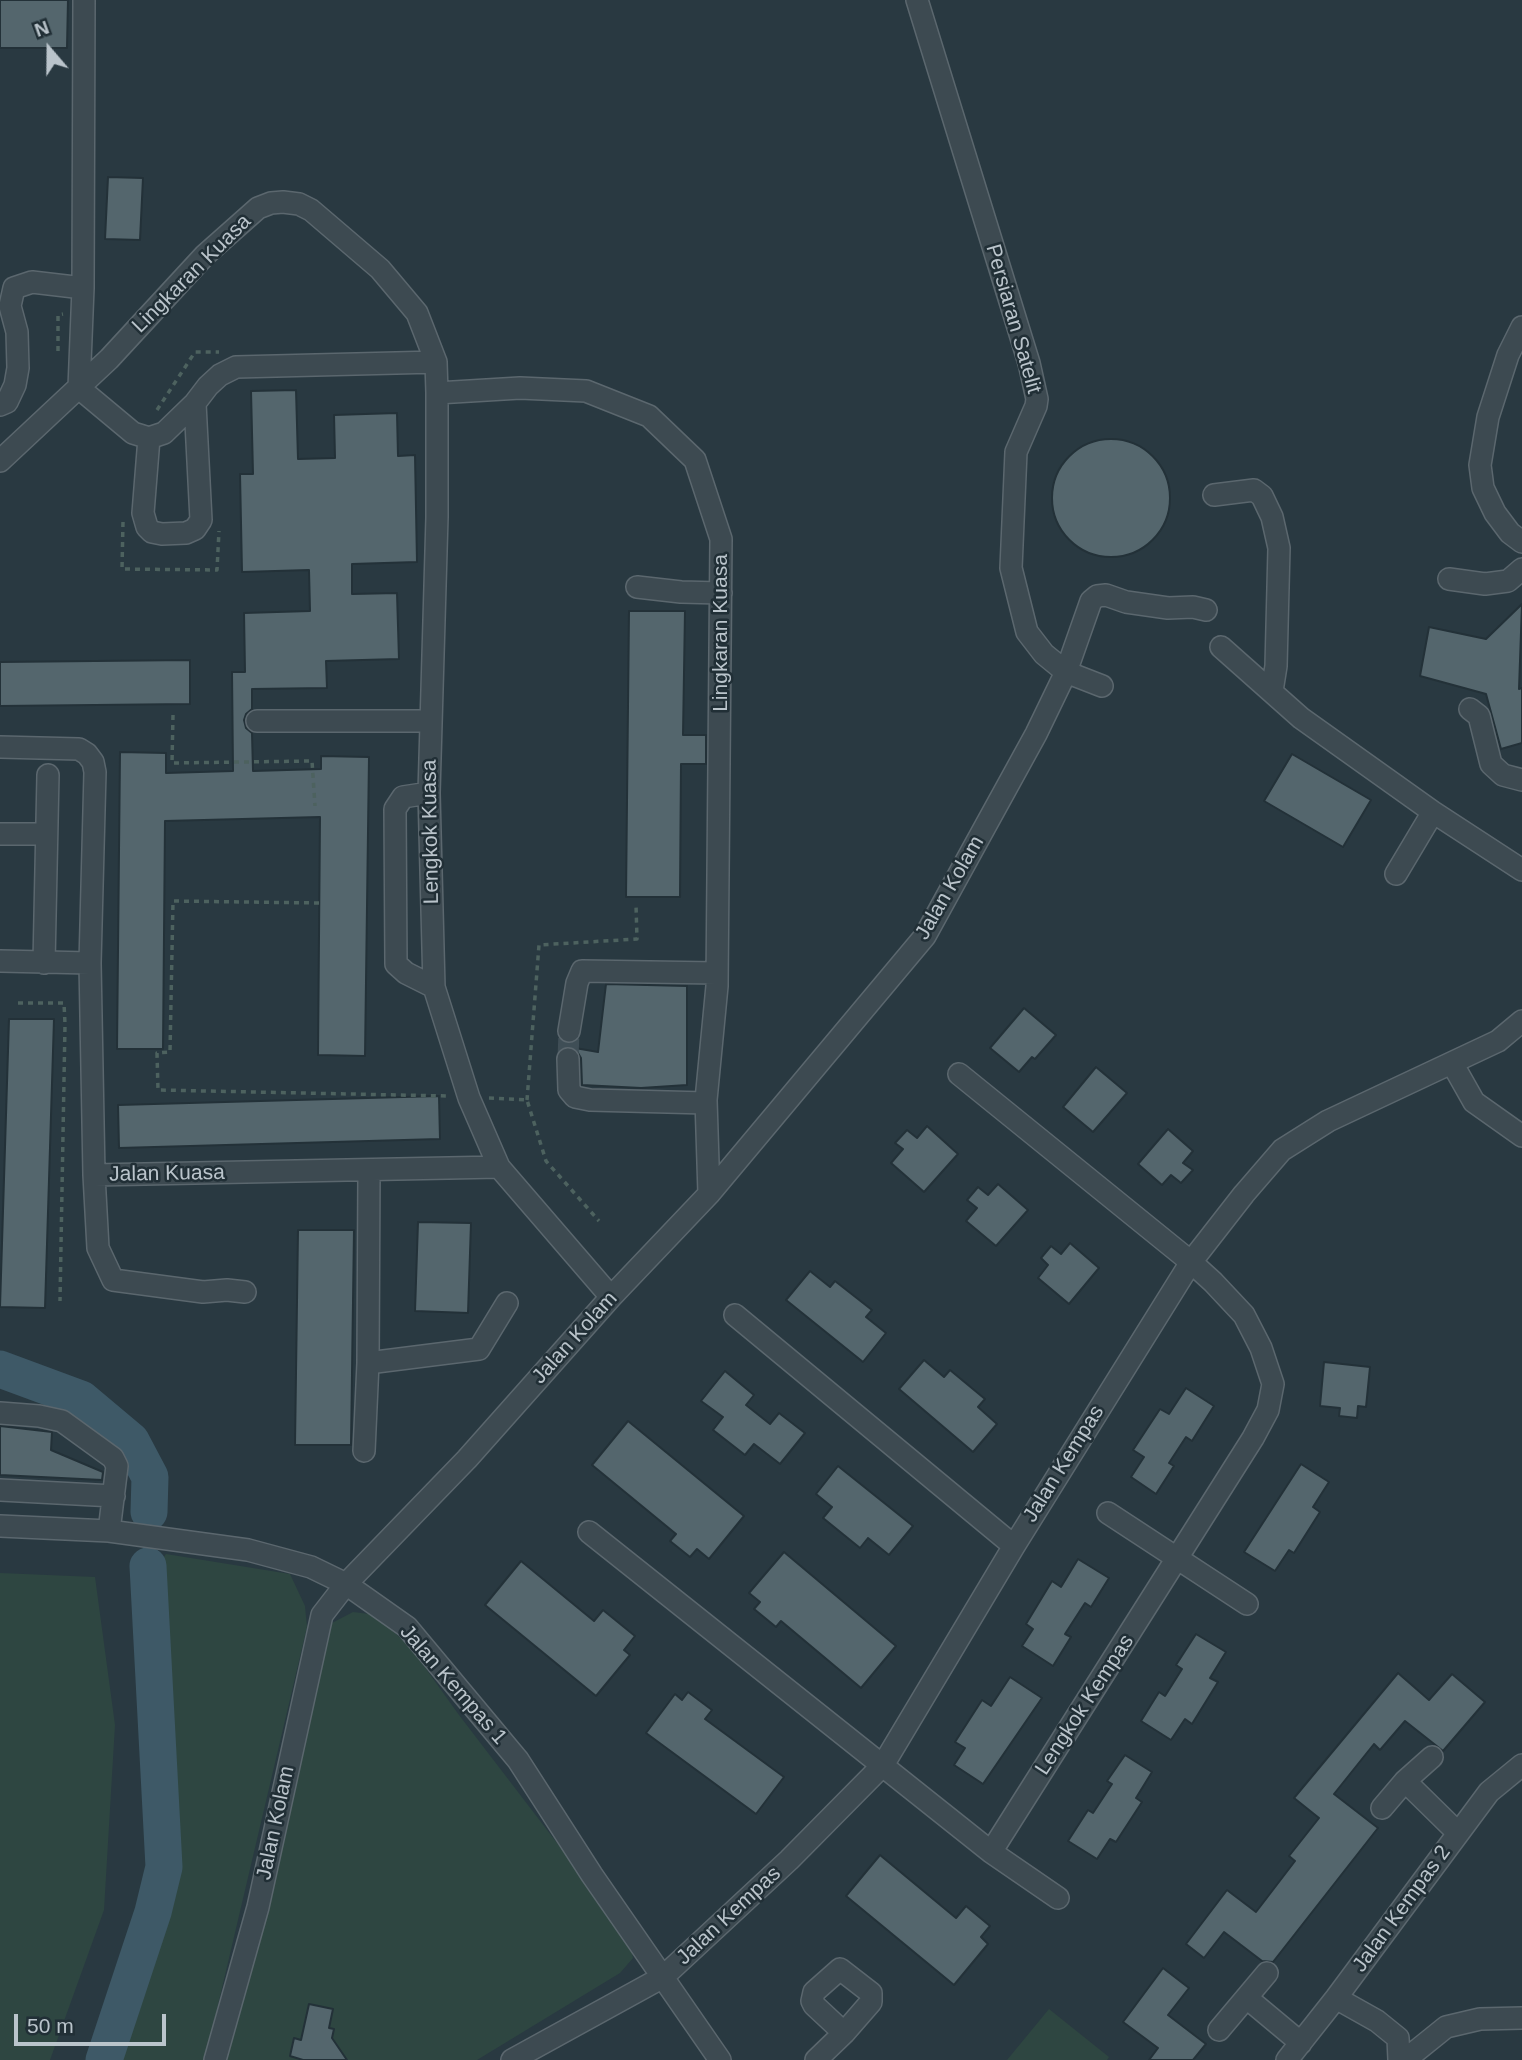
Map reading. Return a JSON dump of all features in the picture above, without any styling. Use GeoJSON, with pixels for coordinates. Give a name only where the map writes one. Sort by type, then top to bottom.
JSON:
{"type":"FeatureCollection","features":[{"type":"Feature","properties":{"kind":"street"},"geometry":{"type":"LineString","coordinates":[[84,0],[83,288],[79,388],[133,433],[149,438],[164,433],[220,375],[236,368],[436,362]]}},
{"type":"Feature","properties":{"kind":"street","name":"Persiaran Satelit"},"geometry":{"type":"LineString","coordinates":[[917,0],[1035,385],[1036,406],[1016,452],[1011,568],[1027,632],[1044,654],[1066,672],[1102,686]]}},
{"type":"Feature","properties":{"kind":"street","name":"Lingkaran Kuasa"},"geometry":{"type":"LineString","coordinates":[[0,461],[109,359],[205,255],[258,208],[283,202],[312,209],[380,269],[417,313],[436,362],[437,393],[520,388],[586,391],[649,416],[695,460],[721,539],[717,973],[706,1103],[709,1194]]}},
{"type":"Feature","properties":{"kind":"street"},"geometry":{"type":"LineString","coordinates":[[0,405],[7,402],[15,385],[18,368],[17,332],[10,306],[14,288],[32,282],[83,288]]}},
{"type":"Feature","properties":{"kind":"street"},"geometry":{"type":"LineString","coordinates":[[1521,329],[1508,355],[1488,417],[1480,465],[1483,488],[1495,513],[1510,533],[1522,542]]}},
{"type":"Feature","properties":{"kind":"street","name":"Lengkok Kuasa"},"geometry":{"type":"LineString","coordinates":[[437,393],[437,517],[429,793],[433,987],[469,1098],[499,1167],[611,1297]]}},
{"type":"Feature","properties":{"kind":"street"},"geometry":{"type":"LineString","coordinates":[[149,438],[144,513],[147,527],[152,532],[162,534],[195,530],[201,520],[195,403]]}},
{"type":"Feature","properties":{"kind":"street"},"geometry":{"type":"LineString","coordinates":[[1214,495],[1254,491],[1262,496],[1272,517],[1279,548],[1276,666],[1272,691]]}},
{"type":"Feature","properties":{"kind":"street"},"geometry":{"type":"LineString","coordinates":[[1449,579],[1485,584],[1508,581],[1522,569]]}},
{"type":"Feature","properties":{"kind":"street"},"geometry":{"type":"LineString","coordinates":[[637,587],[721,593]]}},
{"type":"Feature","properties":{"kind":"street","name":"Jalan Kolam"},"geometry":{"type":"LineString","coordinates":[[215,2060],[258,1907],[322,1615],[346,1584],[467,1459],[611,1297],[709,1194],[925,936],[1036,734],[1066,672],[1091,601],[1097,596],[1105,595],[1126,602],[1168,608],[1193,607],[1206,611]]}},
{"type":"Feature","properties":{"kind":"street"},"geometry":{"type":"LineString","coordinates":[[1222,647],[1301,718],[1433,812],[1522,870]]}},
{"type":"Feature","properties":{"kind":"street"},"geometry":{"type":"LineString","coordinates":[[1470,709],[1479,716],[1491,764],[1503,775],[1522,780]]}},
{"type":"Feature","properties":{"kind":"street"},"geometry":{"type":"LineString","coordinates":[[257,721],[431,720]]}},
{"type":"Feature","properties":{"kind":"street","name":"Jalan Kuasa"},"geometry":{"type":"LineString","coordinates":[[0,747],[79,749],[93,762],[95,772],[90,964],[94,1175],[499,1167]]}},
{"type":"Feature","properties":{"kind":"street"},"geometry":{"type":"LineString","coordinates":[[44,963],[48,775]]}},
{"type":"Feature","properties":{"kind":"street"},"geometry":{"type":"LineString","coordinates":[[429,793],[403,797],[395,808],[396,964],[405,974],[433,987]]}},
{"type":"Feature","properties":{"kind":"street"},"geometry":{"type":"LineString","coordinates":[[1396,874],[1433,812]]}},
{"type":"Feature","properties":{"kind":"street"},"geometry":{"type":"LineString","coordinates":[[0,834],[46,834]]}},
{"type":"Feature","properties":{"kind":"street"},"geometry":{"type":"LineString","coordinates":[[0,961],[90,964]]}},
{"type":"Feature","properties":{"kind":"street"},"geometry":{"type":"LineString","coordinates":[[569,1031],[577,983],[582,971],[717,973]]}},
{"type":"Feature","properties":{"kind":"street","name":"Jalan Kempas"},"geometry":{"type":"LineString","coordinates":[[512,2060],[663,1977],[789,1860],[883,1765],[1014,1546],[1191,1262],[1244,1194],[1283,1150],[1328,1121],[1498,1041],[1522,1021]]}},
{"type":"Feature","properties":{"kind":"street"},"geometry":{"type":"LineString","coordinates":[[568,1059],[569,1090],[575,1097],[590,1100],[706,1103]]}},
{"type":"Feature","properties":{"kind":"street"},"geometry":{"type":"LineString","coordinates":[[1452,1063],[1474,1102],[1522,1136]]}},
{"type":"Feature","properties":{"kind":"street","name":"Lengkok Kempas"},"geometry":{"type":"LineString","coordinates":[[959,1074],[1191,1262],[1244,1315],[1261,1348],[1273,1384],[1268,1410],[1253,1438],[991,1852]]}},
{"type":"Feature","properties":{"kind":"street"},"geometry":{"type":"LineString","coordinates":[[364,1451],[368,1363],[369,1170]]}},
{"type":"Feature","properties":{"kind":"street"},"geometry":{"type":"LineString","coordinates":[[94,1175],[99,1248],[113,1280],[203,1292],[245,1292]]}},
{"type":"Feature","properties":{"kind":"street"},"geometry":{"type":"LineString","coordinates":[[368,1363],[479,1349],[507,1303]]}},
{"type":"Feature","properties":{"kind":"street"},"geometry":{"type":"LineString","coordinates":[[735,1314],[1014,1546]]}},
{"type":"Feature","properties":{"kind":"street"},"geometry":{"type":"LineString","coordinates":[[0,1413],[62,1421],[113,1458],[117,1466],[109,1531]]}},
{"type":"Feature","properties":{"kind":"street"},"geometry":{"type":"LineString","coordinates":[[0,1490],[114,1496]]}},
{"type":"Feature","properties":{"kind":"street"},"geometry":{"type":"LineString","coordinates":[[1108,1513],[1247,1604]]}},
{"type":"Feature","properties":{"kind":"street","name":"Jalan Kempas 1"},"geometry":{"type":"LineString","coordinates":[[0,1526],[109,1531],[248,1550],[311,1567],[346,1584],[407,1627],[518,1760],[592,1875],[720,2060]]}},
{"type":"Feature","properties":{"kind":"street"},"geometry":{"type":"LineString","coordinates":[[589,1532],[991,1852],[1058,1898]]}},
{"type":"Feature","properties":{"kind":"street"},"geometry":{"type":"LineString","coordinates":[[1381,1808],[1405,1781],[1432,1757]]}},
{"type":"Feature","properties":{"kind":"street","name":"Jalan Kempas 2"},"geometry":{"type":"LineString","coordinates":[[1287,2060],[1489,1792],[1522,1765]]}},
{"type":"Feature","properties":{"kind":"street"},"geometry":{"type":"LineString","coordinates":[[1405,1781],[1458,1833]]}},
{"type":"Feature","properties":{"kind":"street"},"geometry":{"type":"LineString","coordinates":[[1219,2030],[1267,1973]]}},
{"type":"Feature","properties":{"kind":"street"},"geometry":{"type":"LineString","coordinates":[[1247,1998],[1301,2043]]}},
{"type":"Feature","properties":{"kind":"street"},"geometry":{"type":"LineString","coordinates":[[1336,1998],[1377,2021],[1398,2038],[1399,2060]]}},
{"type":"Feature","properties":{"kind":"street"},"geometry":{"type":"LineString","coordinates":[[1405,2060],[1446,2027],[1480,2019],[1522,2018]]}},
{"type":"Feature","properties":{"kind":"street"},"geometry":{"type":"LineString","coordinates":[[816,2060],[844,2033]]}},
{"type":"Feature","properties":{"kind":"path"},"geometry":{"type":"LineString","coordinates":[[58,356],[58,314],[82,313]]}},
{"type":"Feature","properties":{"kind":"path"},"geometry":{"type":"LineString","coordinates":[[173,715],[172,763],[312,761],[314,806]]}},
{"type":"Feature","properties":{"kind":"path"},"geometry":{"type":"LineString","coordinates":[[319,904],[173,901],[170,1052],[157,1053],[158,1090],[439,1096]]}},
{"type":"Feature","properties":{"kind":"path"},"geometry":{"type":"LineString","coordinates":[[18,1003],[64,1003],[60,1301]]}},
{"type":"Feature","properties":{"kind":"path"},"geometry":{"type":"LineString","coordinates":[[469,1098],[527,1100],[546,1161],[599,1221]]}},
{"type":"Feature","properties":{"kind":"green space"},"geometry":{"type":"Polygon","coordinates":[[[166,1554],[290,1574],[305,1606],[307,1627],[205,2060],[114,2060],[174,1864],[156,1568],[166,1554]]]}},
{"type":"Feature","properties":{"kind":"green space"},"geometry":{"type":"Polygon","coordinates":[[[0,1573],[95,1577],[115,1725],[104,1910],[50,2060],[0,2060],[0,1573]]]}},
{"type":"Feature","properties":{"kind":"green space"},"geometry":{"type":"Polygon","coordinates":[[[353,1612],[369,1614],[381,1620],[411,1648],[567,1856],[631,1947],[633,1958],[620,1973],[477,2060],[224,2060],[325,1645],[332,1623],[353,1612]]]}},
{"type":"Feature","properties":{"kind":"green space"},"geometry":{"type":"Polygon","coordinates":[[[1049,2009],[1109,2057],[1107,2060],[1007,2060],[1049,2009]]]}},
{"type":"Feature","properties":{"kind":"building"},"geometry":{"type":"Polygon","coordinates":[[[0,0],[68,0],[67,48],[0,48],[0,0]]]}},
{"type":"Feature","properties":{"kind":"building"},"geometry":{"type":"Polygon","coordinates":[[[108,177],[143,178],[140,240],[105,239],[108,177]]]}},
{"type":"Feature","properties":{"kind":"building"},"geometry":{"type":"Polygon","coordinates":[[[296,390],[298,459],[335,458],[334,415],[397,413],[398,456],[415,455],[417,562],[352,564],[352,594],[397,593],[399,659],[326,661],[327,688],[252,689],[252,709],[244,720],[246,728],[252,733],[253,771],[321,769],[321,756],[369,757],[365,1056],[318,1055],[320,817],[165,821],[163,1049],[117,1049],[120,752],[166,753],[166,773],[233,771],[232,672],[245,672],[244,613],[310,611],[309,570],[242,572],[240,474],[253,474],[251,391],[296,390]]]}},
{"type":"Feature","properties":{"kind":"building"},"geometry":{"type":"Polygon","coordinates":[[[1111,439],[1134,443],[1153,456],[1166,475],[1170,498],[1166,521],[1153,540],[1134,553],[1111,557],[1088,553],[1069,540],[1056,521],[1052,498],[1056,475],[1069,456],[1088,443],[1111,439]]]}},
{"type":"Feature","properties":{"kind":"building"},"geometry":{"type":"Polygon","coordinates":[[[1522,604],[1519,689],[1522,688],[1522,743],[1501,749],[1486,694],[1420,676],[1429,627],[1486,639],[1522,604]]]}},
{"type":"Feature","properties":{"kind":"building"},"geometry":{"type":"Polygon","coordinates":[[[629,611],[685,611],[683,735],[706,735],[706,764],[681,764],[680,897],[626,897],[629,611]]]}},
{"type":"Feature","properties":{"kind":"building"},"geometry":{"type":"Polygon","coordinates":[[[190,660],[190,704],[0,706],[0,662],[190,660]]]}},
{"type":"Feature","properties":{"kind":"building"},"geometry":{"type":"Polygon","coordinates":[[[1292,754],[1371,800],[1343,847],[1264,801],[1292,754]]]}},
{"type":"Feature","properties":{"kind":"building"},"geometry":{"type":"Polygon","coordinates":[[[606,984],[687,986],[687,1085],[641,1088],[582,1085],[581,1058],[575,1048],[598,1052],[606,984]]]}},
{"type":"Feature","properties":{"kind":"building"},"geometry":{"type":"Polygon","coordinates":[[[1024,1008],[1056,1035],[1035,1059],[1032,1057],[1019,1072],[990,1048],[1024,1008]]]}},
{"type":"Feature","properties":{"kind":"building"},"geometry":{"type":"Polygon","coordinates":[[[9,1019],[54,1019],[45,1308],[0,1307],[9,1019]]]}},
{"type":"Feature","properties":{"kind":"building"},"geometry":{"type":"Polygon","coordinates":[[[1096,1067],[1127,1093],[1093,1132],[1063,1107],[1096,1067]]]}},
{"type":"Feature","properties":{"kind":"building"},"geometry":{"type":"Polygon","coordinates":[[[439,1096],[440,1139],[119,1148],[118,1105],[439,1096]]]}},
{"type":"Feature","properties":{"kind":"building"},"geometry":{"type":"Polygon","coordinates":[[[927,1126],[958,1154],[924,1192],[891,1163],[903,1149],[895,1143],[907,1130],[917,1138],[927,1126]]]}},
{"type":"Feature","properties":{"kind":"building"},"geometry":{"type":"Polygon","coordinates":[[[1168,1129],[1193,1151],[1183,1163],[1193,1170],[1181,1183],[1171,1175],[1162,1185],[1138,1164],[1168,1129]]]}},
{"type":"Feature","properties":{"kind":"building"},"geometry":{"type":"Polygon","coordinates":[[[998,1184],[1028,1210],[996,1246],[966,1221],[977,1208],[967,1200],[978,1187],[988,1195],[998,1184]]]}},
{"type":"Feature","properties":{"kind":"building"},"geometry":{"type":"Polygon","coordinates":[[[418,1222],[471,1223],[468,1313],[415,1311],[418,1222]]]}},
{"type":"Feature","properties":{"kind":"building"},"geometry":{"type":"Polygon","coordinates":[[[298,1230],[354,1230],[351,1445],[295,1445],[298,1230]]]}},
{"type":"Feature","properties":{"kind":"building"},"geometry":{"type":"Polygon","coordinates":[[[1070,1243],[1099,1268],[1069,1304],[1038,1278],[1048,1265],[1041,1258],[1051,1246],[1061,1254],[1070,1243]]]}},
{"type":"Feature","properties":{"kind":"building"},"geometry":{"type":"Polygon","coordinates":[[[810,1271],[830,1287],[835,1281],[872,1310],[866,1317],[886,1333],[863,1362],[786,1300],[810,1271]]]}},
{"type":"Feature","properties":{"kind":"building"},"geometry":{"type":"Polygon","coordinates":[[[924,1360],[944,1377],[950,1370],[985,1399],[978,1407],[997,1424],[973,1452],[899,1389],[924,1360]]]}},
{"type":"Feature","properties":{"kind":"building"},"geometry":{"type":"Polygon","coordinates":[[[1324,1362],[1370,1367],[1366,1407],[1358,1406],[1357,1418],[1339,1416],[1340,1408],[1320,1406],[1324,1362]]]}},
{"type":"Feature","properties":{"kind":"building"},"geometry":{"type":"Polygon","coordinates":[[[725,1371],[754,1395],[746,1405],[770,1424],[779,1413],[805,1433],[780,1464],[754,1444],[745,1455],[713,1430],[723,1417],[701,1401],[725,1371]]]}},
{"type":"Feature","properties":{"kind":"building"},"geometry":{"type":"Polygon","coordinates":[[[1186,1388],[1214,1406],[1192,1441],[1186,1437],[1169,1463],[1174,1466],[1156,1494],[1131,1477],[1144,1457],[1133,1450],[1160,1409],[1169,1414],[1186,1388]]]}},
{"type":"Feature","properties":{"kind":"building"},"geometry":{"type":"Polygon","coordinates":[[[628,1421],[744,1516],[709,1559],[697,1549],[690,1557],[670,1541],[676,1534],[592,1465],[628,1421]]]}},
{"type":"Feature","properties":{"kind":"building"},"geometry":{"type":"Polygon","coordinates":[[[0,1426],[52,1432],[51,1450],[103,1472],[102,1480],[0,1475],[0,1426]]]}},
{"type":"Feature","properties":{"kind":"building"},"geometry":{"type":"Polygon","coordinates":[[[1301,1464],[1329,1482],[1313,1507],[1320,1512],[1294,1553],[1289,1550],[1275,1571],[1244,1552],[1301,1464]]]}},
{"type":"Feature","properties":{"kind":"building"},"geometry":{"type":"Polygon","coordinates":[[[838,1466],[913,1526],[889,1555],[868,1538],[860,1548],[823,1518],[832,1507],[816,1494],[838,1466]]]}},
{"type":"Feature","properties":{"kind":"building"},"geometry":{"type":"Polygon","coordinates":[[[784,1552],[896,1646],[861,1688],[781,1621],[776,1627],[754,1609],[760,1602],[749,1593],[784,1552]]]}},
{"type":"Feature","properties":{"kind":"building"},"geometry":{"type":"Polygon","coordinates":[[[1078,1559],[1109,1578],[1091,1607],[1085,1603],[1065,1634],[1071,1637],[1053,1666],[1022,1646],[1033,1629],[1026,1624],[1052,1581],[1061,1587],[1078,1559]]]}},
{"type":"Feature","properties":{"kind":"building"},"geometry":{"type":"Polygon","coordinates":[[[521,1561],[594,1621],[603,1610],[635,1636],[624,1650],[630,1655],[596,1696],[485,1605],[521,1561]]]}},
{"type":"Feature","properties":{"kind":"building"},"geometry":{"type":"Polygon","coordinates":[[[1196,1634],[1226,1652],[1210,1678],[1218,1682],[1192,1724],[1185,1719],[1171,1740],[1141,1721],[1159,1692],[1165,1696],[1182,1669],[1176,1665],[1196,1634]]]}},
{"type":"Feature","properties":{"kind":"building"},"geometry":{"type":"Polygon","coordinates":[[[1398,1673],[1429,1700],[1452,1674],[1485,1702],[1443,1751],[1405,1721],[1380,1750],[1374,1744],[1334,1794],[1378,1828],[1273,1962],[1262,1961],[1224,1932],[1204,1958],[1186,1944],[1227,1890],[1256,1912],[1295,1861],[1289,1856],[1319,1818],[1294,1798],[1398,1673]]]}},
{"type":"Feature","properties":{"kind":"building"},"geometry":{"type":"Polygon","coordinates":[[[1010,1677],[1042,1698],[983,1784],[954,1765],[965,1748],[955,1742],[982,1700],[991,1706],[1010,1677]]]}},
{"type":"Feature","properties":{"kind":"building"},"geometry":{"type":"Polygon","coordinates":[[[688,1692],[712,1710],[705,1719],[784,1777],[756,1814],[646,1733],[675,1694],[682,1700],[688,1692]]]}},
{"type":"Feature","properties":{"kind":"building"},"geometry":{"type":"Polygon","coordinates":[[[1125,1755],[1152,1772],[1136,1798],[1142,1802],[1116,1842],[1110,1839],[1097,1859],[1068,1841],[1088,1810],[1093,1813],[1112,1784],[1107,1781],[1125,1755]]]}},
{"type":"Feature","properties":{"kind":"building"},"geometry":{"type":"Polygon","coordinates":[[[880,1855],[956,1918],[966,1906],[990,1926],[981,1937],[988,1944],[954,1985],[846,1896],[880,1855]]]}},
{"type":"Feature","properties":{"kind":"building"},"geometry":{"type":"Polygon","coordinates":[[[1163,1968],[1189,1988],[1168,2015],[1206,2044],[1193,2060],[1149,2060],[1158,2048],[1123,2022],[1163,1968]]]}},
{"type":"Feature","properties":{"kind":"building"},"geometry":{"type":"Polygon","coordinates":[[[309,2004],[333,2009],[329,2028],[334,2029],[332,2038],[347,2060],[303,2060],[290,2056],[294,2038],[301,2040],[309,2004]]]}},
{"type":"Feature","properties":{"kind":"waterway"},"geometry":{"type":"LineString","coordinates":[[0,1369],[81,1399],[131,1441],[150,1477],[149,1512]]}},
{"type":"Feature","properties":{"kind":"waterway"},"geometry":{"type":"LineString","coordinates":[[104,2060],[153,1912],[164,1867],[148,1566]]}},
{"type":"Feature","properties":{"kind":"tunnel"},"geometry":{"type":"LineString","coordinates":[[568,1059],[569,1031]]}}]}
